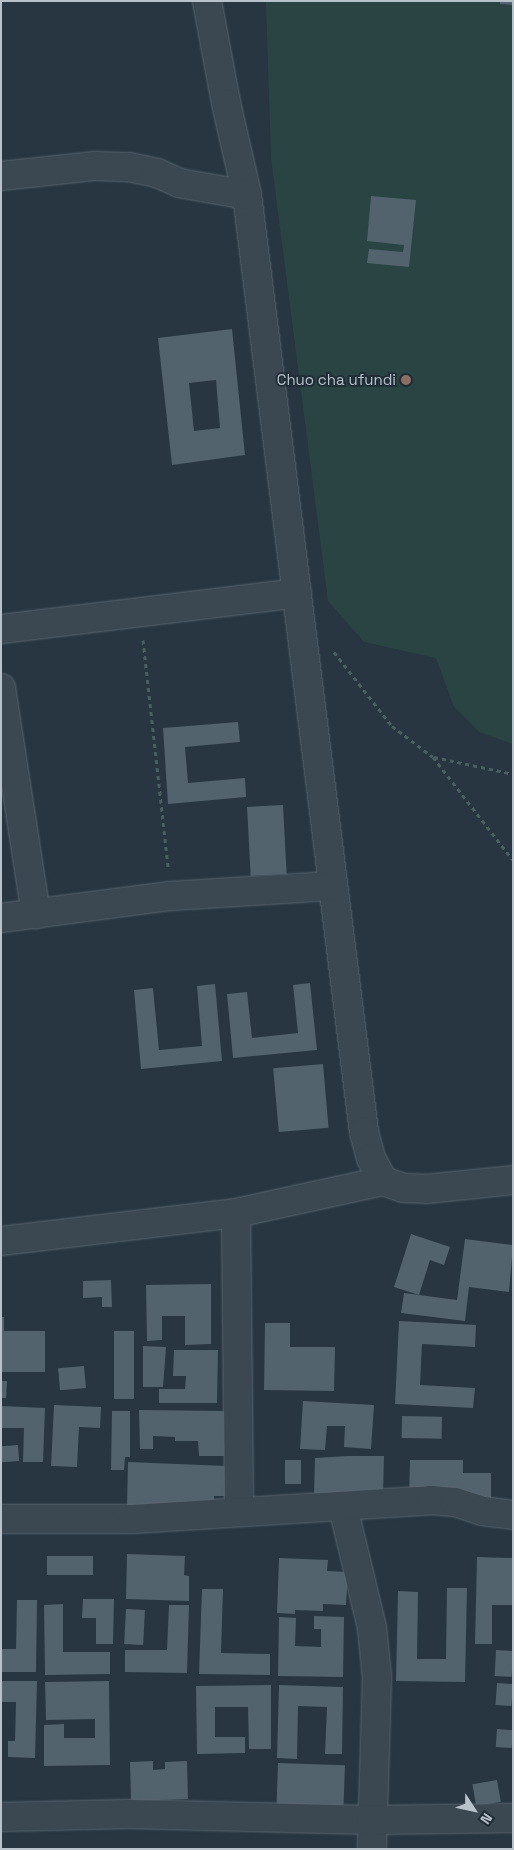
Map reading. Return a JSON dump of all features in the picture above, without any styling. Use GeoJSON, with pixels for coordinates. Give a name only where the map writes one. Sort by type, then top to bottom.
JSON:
{"type":"FeatureCollection","features":[{"type":"Feature","properties":{"kind":"street"},"geometry":{"type":"LineString","coordinates":[[207,1],[226,103],[247,195],[296,592],[303,630],[331,886],[364,1132],[371,1158],[383,1181]]}},
{"type":"Feature","properties":{"kind":"street"},"geometry":{"type":"LineString","coordinates":[[1,176],[95,166],[129,167],[157,173],[179,182],[247,195]]}},
{"type":"Feature","properties":{"kind":"street"},"geometry":{"type":"LineString","coordinates":[[1,629],[296,592]]}},
{"type":"Feature","properties":{"kind":"street"},"geometry":{"type":"LineString","coordinates":[[1,688],[36,914]]}},
{"type":"Feature","properties":{"kind":"street"},"geometry":{"type":"LineString","coordinates":[[1,918],[171,896],[331,886]]}},
{"type":"Feature","properties":{"kind":"street"},"geometry":{"type":"LineString","coordinates":[[1,1241],[236,1213],[383,1181],[403,1188],[426,1189],[513,1180]]}},
{"type":"Feature","properties":{"kind":"street"},"geometry":{"type":"LineString","coordinates":[[236,1213],[239,1512]]}},
{"type":"Feature","properties":{"kind":"street"},"geometry":{"type":"LineString","coordinates":[[1,1519],[133,1519],[431,1500],[513,1515]]}},
{"type":"Feature","properties":{"kind":"street"},"geometry":{"type":"LineString","coordinates":[[343,1506],[372,1628],[377,1678],[372,1849]]}},
{"type":"Feature","properties":{"kind":"street"},"geometry":{"type":"LineString","coordinates":[[1,1817],[129,1814],[372,1820],[513,1818]]}},
{"type":"Feature","properties":{"kind":"path"},"geometry":{"type":"LineString","coordinates":[[140,612],[171,896]]}},
{"type":"Feature","properties":{"kind":"path"},"geometry":{"type":"LineString","coordinates":[[303,630],[342,660],[371,703],[392,726],[433,757],[513,860]]}},
{"type":"Feature","properties":{"kind":"path"},"geometry":{"type":"LineString","coordinates":[[433,757],[513,774]]}},
{"type":"Feature","properties":{"kind":"green space","name":"Chuo cha ufundi"},"geometry":{"type":"Polygon","coordinates":[[[266,1],[513,1],[513,744],[479,732],[454,707],[436,658],[364,642],[328,601],[271,158],[266,1]]]}},
{"type":"Feature","properties":{"kind":"building"},"geometry":{"type":"Polygon","coordinates":[[[500,1],[513,1],[513,5],[500,4],[500,1]]]}},
{"type":"Feature","properties":{"kind":"building"},"geometry":{"type":"Polygon","coordinates":[[[371,196],[416,200],[409,267],[367,263],[369,249],[403,252],[404,245],[367,241],[371,196]]]}},
{"type":"Feature","properties":{"kind":"building"},"geometry":{"type":"Polygon","coordinates":[[[232,329],[245,455],[172,465],[158,338],[232,329]],[[216,380],[189,383],[194,431],[220,428],[216,380]]]}},
{"type":"Feature","properties":{"kind":"building"},"geometry":{"type":"Polygon","coordinates":[[[238,722],[240,742],[185,747],[188,783],[245,778],[246,797],[168,804],[163,728],[238,722]]]}},
{"type":"Feature","properties":{"kind":"building"},"geometry":{"type":"Polygon","coordinates":[[[283,805],[287,874],[251,876],[247,807],[283,805]]]}},
{"type":"Feature","properties":{"kind":"building"},"geometry":{"type":"Polygon","coordinates":[[[310,983],[317,1050],[233,1058],[227,994],[247,992],[252,1038],[298,1033],[293,985],[310,983]]]}},
{"type":"Feature","properties":{"kind":"building"},"geometry":{"type":"Polygon","coordinates":[[[215,984],[222,1061],[141,1069],[134,990],[153,988],[159,1050],[202,1046],[197,986],[215,984]]]}},
{"type":"Feature","properties":{"kind":"building"},"geometry":{"type":"Polygon","coordinates":[[[323,1064],[329,1128],[279,1132],[273,1068],[323,1064]]]}},
{"type":"Feature","properties":{"kind":"building"},"geometry":{"type":"Polygon","coordinates":[[[411,1234],[450,1247],[444,1265],[430,1260],[419,1295],[394,1287],[411,1234]]]}},
{"type":"Feature","properties":{"kind":"building"},"geometry":{"type":"Polygon","coordinates":[[[465,1239],[513,1245],[509,1292],[469,1287],[465,1321],[401,1313],[404,1293],[457,1300],[465,1239]]]}},
{"type":"Feature","properties":{"kind":"building"},"geometry":{"type":"Polygon","coordinates":[[[111,1280],[112,1307],[102,1307],[102,1297],[83,1298],[83,1281],[111,1280]]]}},
{"type":"Feature","properties":{"kind":"building"},"geometry":{"type":"Polygon","coordinates":[[[211,1284],[211,1344],[185,1345],[185,1316],[162,1316],[162,1340],[147,1341],[146,1285],[211,1284]]]}},
{"type":"Feature","properties":{"kind":"building"},"geometry":{"type":"Polygon","coordinates":[[[1,1317],[4,1317],[4,1331],[45,1331],[45,1372],[1,1372],[1,1317]]]}},
{"type":"Feature","properties":{"kind":"building"},"geometry":{"type":"Polygon","coordinates":[[[399,1321],[476,1325],[475,1347],[422,1344],[420,1385],[475,1388],[473,1408],[395,1404],[399,1321]]]}},
{"type":"Feature","properties":{"kind":"building"},"geometry":{"type":"Polygon","coordinates":[[[265,1323],[290,1323],[290,1347],[335,1347],[334,1391],[264,1390],[265,1323]]]}},
{"type":"Feature","properties":{"kind":"building"},"geometry":{"type":"Polygon","coordinates":[[[114,1331],[134,1331],[134,1399],[114,1399],[114,1331]]]}},
{"type":"Feature","properties":{"kind":"building"},"geometry":{"type":"Polygon","coordinates":[[[143,1346],[166,1347],[163,1387],[143,1387],[143,1346]]]}},
{"type":"Feature","properties":{"kind":"building"},"geometry":{"type":"Polygon","coordinates":[[[174,1350],[218,1350],[217,1403],[159,1403],[159,1389],[185,1389],[186,1376],[173,1376],[174,1350]]]}},
{"type":"Feature","properties":{"kind":"building"},"geometry":{"type":"Polygon","coordinates":[[[84,1366],[86,1388],[60,1390],[58,1368],[84,1366]]]}},
{"type":"Feature","properties":{"kind":"building"},"geometry":{"type":"Polygon","coordinates":[[[1,1381],[7,1381],[6,1398],[1,1398],[1,1381]]]}},
{"type":"Feature","properties":{"kind":"building"},"geometry":{"type":"Polygon","coordinates":[[[303,1401],[374,1405],[371,1449],[344,1447],[345,1426],[327,1426],[325,1450],[300,1449],[303,1401]]]}},
{"type":"Feature","properties":{"kind":"building"},"geometry":{"type":"Polygon","coordinates":[[[54,1405],[101,1407],[100,1428],[79,1427],[77,1467],[51,1466],[54,1405]]]}},
{"type":"Feature","properties":{"kind":"building"},"geometry":{"type":"Polygon","coordinates":[[[1,1406],[45,1408],[43,1462],[23,1462],[24,1428],[1,1428],[1,1406]]]}},
{"type":"Feature","properties":{"kind":"building"},"geometry":{"type":"Polygon","coordinates":[[[139,1410],[227,1411],[227,1456],[199,1456],[198,1441],[175,1441],[175,1437],[153,1436],[153,1449],[140,1449],[139,1410]]]}},
{"type":"Feature","properties":{"kind":"building"},"geometry":{"type":"Polygon","coordinates":[[[112,1411],[130,1411],[130,1457],[125,1457],[124,1470],[111,1470],[112,1411]]]}},
{"type":"Feature","properties":{"kind":"building"},"geometry":{"type":"Polygon","coordinates":[[[402,1416],[442,1417],[442,1439],[402,1438],[402,1416]]]}},
{"type":"Feature","properties":{"kind":"building"},"geometry":{"type":"Polygon","coordinates":[[[18,1445],[19,1461],[2,1462],[1,1446],[18,1445]]]}},
{"type":"Feature","properties":{"kind":"building"},"geometry":{"type":"Polygon","coordinates":[[[384,1456],[383,1496],[314,1496],[315,1458],[384,1456]]]}},
{"type":"Feature","properties":{"kind":"building"},"geometry":{"type":"Polygon","coordinates":[[[285,1460],[301,1460],[301,1484],[285,1484],[285,1460]]]}},
{"type":"Feature","properties":{"kind":"building"},"geometry":{"type":"Polygon","coordinates":[[[410,1460],[463,1460],[463,1473],[491,1473],[491,1500],[409,1499],[410,1460]]]}},
{"type":"Feature","properties":{"kind":"building"},"geometry":{"type":"Polygon","coordinates":[[[128,1462],[227,1466],[225,1496],[214,1496],[214,1509],[127,1506],[128,1462]]]}},
{"type":"Feature","properties":{"kind":"building"},"geometry":{"type":"Polygon","coordinates":[[[127,1554],[185,1556],[184,1575],[189,1576],[189,1601],[126,1599],[127,1554]]]}},
{"type":"Feature","properties":{"kind":"building"},"geometry":{"type":"Polygon","coordinates":[[[47,1556],[93,1556],[93,1575],[47,1575],[47,1556]]]}},
{"type":"Feature","properties":{"kind":"building"},"geometry":{"type":"Polygon","coordinates":[[[477,1557],[513,1558],[513,1605],[492,1605],[492,1644],[475,1644],[477,1557]]]}},
{"type":"Feature","properties":{"kind":"building"},"geometry":{"type":"Polygon","coordinates":[[[279,1558],[328,1560],[327,1571],[348,1572],[346,1605],[323,1604],[323,1611],[295,1610],[295,1614],[277,1613],[279,1558]]]}},
{"type":"Feature","properties":{"kind":"building"},"geometry":{"type":"Polygon","coordinates":[[[447,1588],[467,1588],[465,1682],[396,1681],[398,1591],[418,1592],[417,1659],[446,1659],[447,1588]]]}},
{"type":"Feature","properties":{"kind":"building"},"geometry":{"type":"Polygon","coordinates":[[[202,1589],[223,1589],[221,1653],[270,1654],[270,1675],[199,1674],[202,1589]]]}},
{"type":"Feature","properties":{"kind":"building"},"geometry":{"type":"Polygon","coordinates":[[[83,1599],[114,1599],[113,1644],[96,1644],[96,1618],[82,1618],[83,1599]]]}},
{"type":"Feature","properties":{"kind":"building"},"geometry":{"type":"Polygon","coordinates":[[[17,1600],[37,1600],[36,1672],[1,1672],[1,1649],[16,1649],[17,1600]]]}},
{"type":"Feature","properties":{"kind":"building"},"geometry":{"type":"Polygon","coordinates":[[[63,1604],[63,1652],[110,1652],[110,1674],[45,1675],[44,1605],[63,1604]]]}},
{"type":"Feature","properties":{"kind":"building"},"geometry":{"type":"Polygon","coordinates":[[[169,1605],[189,1605],[187,1673],[125,1672],[125,1650],[167,1650],[169,1605]]]}},
{"type":"Feature","properties":{"kind":"building"},"geometry":{"type":"Polygon","coordinates":[[[126,1609],[145,1610],[143,1645],[124,1644],[126,1609]]]}},
{"type":"Feature","properties":{"kind":"building"},"geometry":{"type":"Polygon","coordinates":[[[314,1616],[344,1617],[343,1677],[278,1676],[279,1617],[296,1618],[295,1646],[321,1647],[321,1629],[314,1629],[314,1616]]]}},
{"type":"Feature","properties":{"kind":"building"},"geometry":{"type":"Polygon","coordinates":[[[496,1650],[513,1651],[512,1677],[495,1676],[496,1650]]]}},
{"type":"Feature","properties":{"kind":"building"},"geometry":{"type":"Polygon","coordinates":[[[1,1681],[37,1681],[35,1758],[8,1757],[8,1741],[15,1741],[16,1702],[1,1702],[1,1681]]]}},
{"type":"Feature","properties":{"kind":"building"},"geometry":{"type":"Polygon","coordinates":[[[109,1681],[110,1765],[44,1766],[44,1725],[64,1724],[64,1738],[95,1738],[95,1719],[46,1720],[45,1682],[109,1681]]]}},
{"type":"Feature","properties":{"kind":"building"},"geometry":{"type":"Polygon","coordinates":[[[497,1683],[513,1684],[511,1706],[495,1705],[497,1683]]]}},
{"type":"Feature","properties":{"kind":"building"},"geometry":{"type":"Polygon","coordinates":[[[271,1685],[271,1749],[249,1749],[248,1707],[215,1707],[215,1737],[245,1737],[245,1753],[197,1754],[196,1686],[271,1685]]]}},
{"type":"Feature","properties":{"kind":"building"},"geometry":{"type":"Polygon","coordinates":[[[279,1685],[343,1687],[342,1754],[325,1754],[327,1707],[298,1706],[297,1759],[277,1758],[279,1685]]]}},
{"type":"Feature","properties":{"kind":"building"},"geometry":{"type":"Polygon","coordinates":[[[497,1729],[513,1730],[512,1748],[496,1747],[497,1729]]]}},
{"type":"Feature","properties":{"kind":"building"},"geometry":{"type":"Polygon","coordinates":[[[153,1761],[153,1770],[165,1769],[165,1762],[187,1761],[188,1799],[131,1801],[130,1762],[153,1761]]]}},
{"type":"Feature","properties":{"kind":"building"},"geometry":{"type":"Polygon","coordinates":[[[278,1763],[345,1765],[343,1807],[277,1805],[278,1763]]]}},
{"type":"Feature","properties":{"kind":"building"},"geometry":{"type":"Polygon","coordinates":[[[497,1780],[501,1802],[476,1806],[472,1784],[497,1780]]]}},
{"type":"Feature","properties":{"kind":"place","name":"Chuo cha ufundi"},"geometry":{"type":"Point","coordinates":[406,380]}}]}
